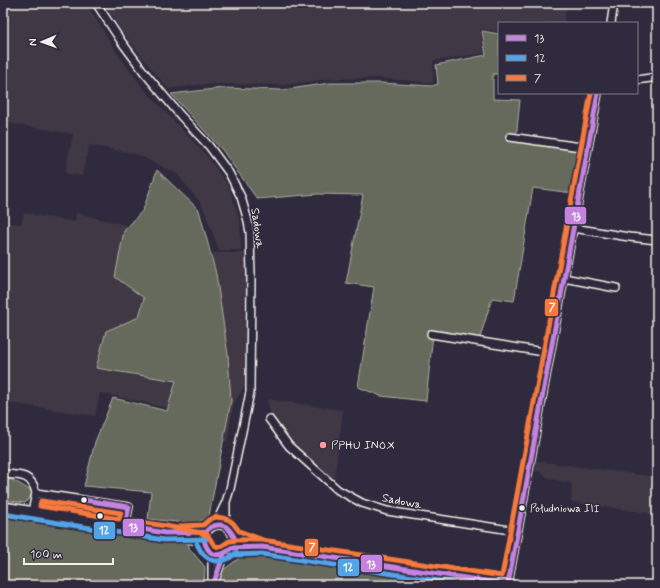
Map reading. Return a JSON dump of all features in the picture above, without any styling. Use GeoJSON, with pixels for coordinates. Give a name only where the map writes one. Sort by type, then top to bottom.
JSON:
{"type":"FeatureCollection","features":[{"type":"Feature","properties":{"kind":"main road"},"geometry":{"type":"LineString","coordinates":[[3,507],[165,533],[205,537]]}},
{"type":"Feature","properties":{"kind":"main road"},"geometry":{"type":"LineString","coordinates":[[227,551],[234,541],[232,531],[224,525],[215,525],[208,529],[205,537],[205,546],[212,553],[216,554],[227,551],[262,547]]}},
{"type":"Feature","properties":{"kind":"main road"},"geometry":{"type":"LineString","coordinates":[[234,537],[262,547],[492,582],[509,583]]}},
{"type":"Feature","properties":{"kind":"street","name":"Sadowa"},"geometry":{"type":"LineString","coordinates":[[96,3],[121,42],[144,72],[209,146],[229,173],[241,197],[248,221],[250,239],[250,392],[226,502],[215,525]]}},
{"type":"Feature","properties":{"kind":"street"},"geometry":{"type":"LineString","coordinates":[[611,22],[614,3]]}},
{"type":"Feature","properties":{"kind":"street"},"geometry":{"type":"LineString","coordinates":[[638,80],[657,77]]}},
{"type":"Feature","properties":{"kind":"street"},"geometry":{"type":"LineString","coordinates":[[509,583],[512,555],[598,94]]}},
{"type":"Feature","properties":{"kind":"street"},"geometry":{"type":"LineString","coordinates":[[510,137],[588,148]]}},
{"type":"Feature","properties":{"kind":"street"},"geometry":{"type":"LineString","coordinates":[[573,228],[629,238],[657,240]]}},
{"type":"Feature","properties":{"kind":"street"},"geometry":{"type":"LineString","coordinates":[[564,278],[616,288]]}},
{"type":"Feature","properties":{"kind":"street"},"geometry":{"type":"LineString","coordinates":[[431,334],[550,353]]}},
{"type":"Feature","properties":{"kind":"street","name":"Sadowa"},"geometry":{"type":"LineString","coordinates":[[269,419],[288,446],[338,490],[362,503],[387,511],[516,535]]}},
{"type":"Feature","properties":{"kind":"street"},"geometry":{"type":"LineString","coordinates":[[3,474],[20,475],[32,481],[36,493],[32,512]]}},
{"type":"Feature","properties":{"kind":"street"},"geometry":{"type":"LineString","coordinates":[[36,493],[129,507],[125,526]]}},
{"type":"Feature","properties":{"kind":"street","name":"Sadowa"},"geometry":{"type":"LineString","coordinates":[[226,502],[226,520],[228,527]]}},
{"type":"Feature","properties":{"kind":"street"},"geometry":{"type":"LineString","coordinates":[[212,585],[227,551]]}},
{"type":"Feature","properties":{"kind":"street"},"geometry":{"type":"LineString","coordinates":[[212,553],[212,585]]}},
{"type":"Feature","properties":{"kind":"shaded area"},"geometry":{"type":"Polygon","coordinates":[[[3,3],[86,3],[117,53],[144,89],[208,157],[229,187],[240,221],[241,250],[219,250],[202,205],[177,174],[136,154],[89,145],[82,176],[65,173],[73,134],[3,122],[3,3]]]}},
{"type":"Feature","properties":{"kind":"shaded area"},"geometry":{"type":"Polygon","coordinates":[[[104,3],[567,3],[564,22],[498,22],[498,32],[480,29],[484,53],[433,61],[433,83],[379,78],[328,79],[284,85],[218,84],[168,89],[122,32],[104,3]]]}},
{"type":"Feature","properties":{"kind":"shaded area"},"geometry":{"type":"Polygon","coordinates":[[[24,213],[75,222],[76,213],[201,246],[204,253],[245,253],[246,278],[244,307],[248,381],[234,403],[227,442],[166,408],[100,393],[95,416],[3,402],[3,222],[21,224],[24,213]]]}},
{"type":"Feature","properties":{"kind":"shaded area"},"geometry":{"type":"Polygon","coordinates":[[[267,399],[343,410],[334,481],[292,445],[271,417],[267,399]]]}},
{"type":"Feature","properties":{"kind":"shaded area"},"geometry":{"type":"Polygon","coordinates":[[[536,461],[657,477],[657,493],[654,514],[571,502],[572,483],[550,479],[540,472],[534,471],[536,461]]]}},
{"type":"Feature","properties":{"kind":"green space"},"geometry":{"type":"Polygon","coordinates":[[[482,31],[498,34],[498,74],[493,74],[493,99],[520,100],[516,139],[580,151],[573,193],[533,188],[514,301],[492,298],[479,341],[433,334],[426,401],[381,396],[358,387],[374,287],[346,283],[363,195],[318,194],[257,199],[223,151],[171,94],[223,88],[283,90],[330,83],[381,83],[432,86],[438,84],[436,65],[486,55],[482,31]]]}},
{"type":"Feature","properties":{"kind":"green space"},"geometry":{"type":"Polygon","coordinates":[[[157,170],[199,210],[216,274],[228,355],[231,401],[209,516],[196,524],[148,519],[151,492],[84,486],[95,442],[113,398],[167,411],[176,381],[96,368],[106,331],[139,317],[144,298],[115,277],[124,231],[143,210],[157,170]]]}},
{"type":"Feature","properties":{"kind":"green space"},"geometry":{"type":"Polygon","coordinates":[[[3,478],[15,482],[34,493],[25,503],[3,500],[3,478]]]}},
{"type":"Feature","properties":{"kind":"green space"},"geometry":{"type":"Polygon","coordinates":[[[82,505],[114,511],[121,514],[121,518],[117,521],[74,514],[72,512],[72,506],[82,505]]]}},
{"type":"Feature","properties":{"kind":"green space"},"geometry":{"type":"Polygon","coordinates":[[[3,516],[189,544],[189,548],[205,567],[204,585],[3,585],[3,516]]]}},
{"type":"Feature","properties":{"kind":"green space"},"geometry":{"type":"Polygon","coordinates":[[[243,552],[456,585],[219,585],[223,570],[241,557],[243,552]]]}},
{"type":"Feature","properties":{"kind":"transit line","name":"7"},"geometry":{"type":"LineString","coordinates":[[133,521],[206,534],[213,544],[218,547],[234,540],[262,540],[502,576],[591,94]]}},
{"type":"Feature","properties":{"kind":"transit line","name":"13"},"geometry":{"type":"LineString","coordinates":[[508,584],[598,94]]}},
{"type":"Feature","properties":{"kind":"transit line","name":"13"},"geometry":{"type":"LineString","coordinates":[[84,500],[129,507],[125,526],[165,533],[206,532]]}},
{"type":"Feature","properties":{"kind":"transit line","name":"7"},"geometry":{"type":"LineString","coordinates":[[41,501],[121,513],[119,519],[40,506],[41,501]]}},
{"type":"Feature","properties":{"kind":"transit line","name":"12"},"geometry":{"type":"LineString","coordinates":[[3,514],[164,540],[206,539]]}},
{"type":"Feature","properties":{"kind":"transit line","name":"7"},"geometry":{"type":"LineString","coordinates":[[181,526],[203,525],[210,519],[216,517],[223,518],[233,523],[239,531],[263,540]]}},
{"type":"Feature","properties":{"kind":"transit line","name":"13"},"geometry":{"type":"LineString","coordinates":[[231,548],[223,554],[216,555],[210,552],[204,540],[206,533],[210,528],[218,525],[223,525],[228,528],[234,537]]}},
{"type":"Feature","properties":{"kind":"transit line","name":"12"},"geometry":{"type":"LineString","coordinates":[[197,544],[204,555],[214,560],[224,560],[236,553]]}},
{"type":"Feature","properties":{"kind":"transit line","name":"13"},"geometry":{"type":"LineString","coordinates":[[231,548],[262,547],[511,585]]}},
{"type":"Feature","properties":{"kind":"transit line","name":"13"},"geometry":{"type":"LineString","coordinates":[[213,585],[224,554]]}},
{"type":"Feature","properties":{"kind":"transit line","name":"12"},"geometry":{"type":"LineString","coordinates":[[231,555],[262,554],[465,585]]}},
{"type":"Feature","properties":{"kind":"place","name":"PPHU INOX"},"geometry":{"type":"Point","coordinates":[323,445]}},
{"type":"Feature","properties":{"kind":"place","name":"Południowa III"},"geometry":{"type":"Point","coordinates":[522,508]}}]}
